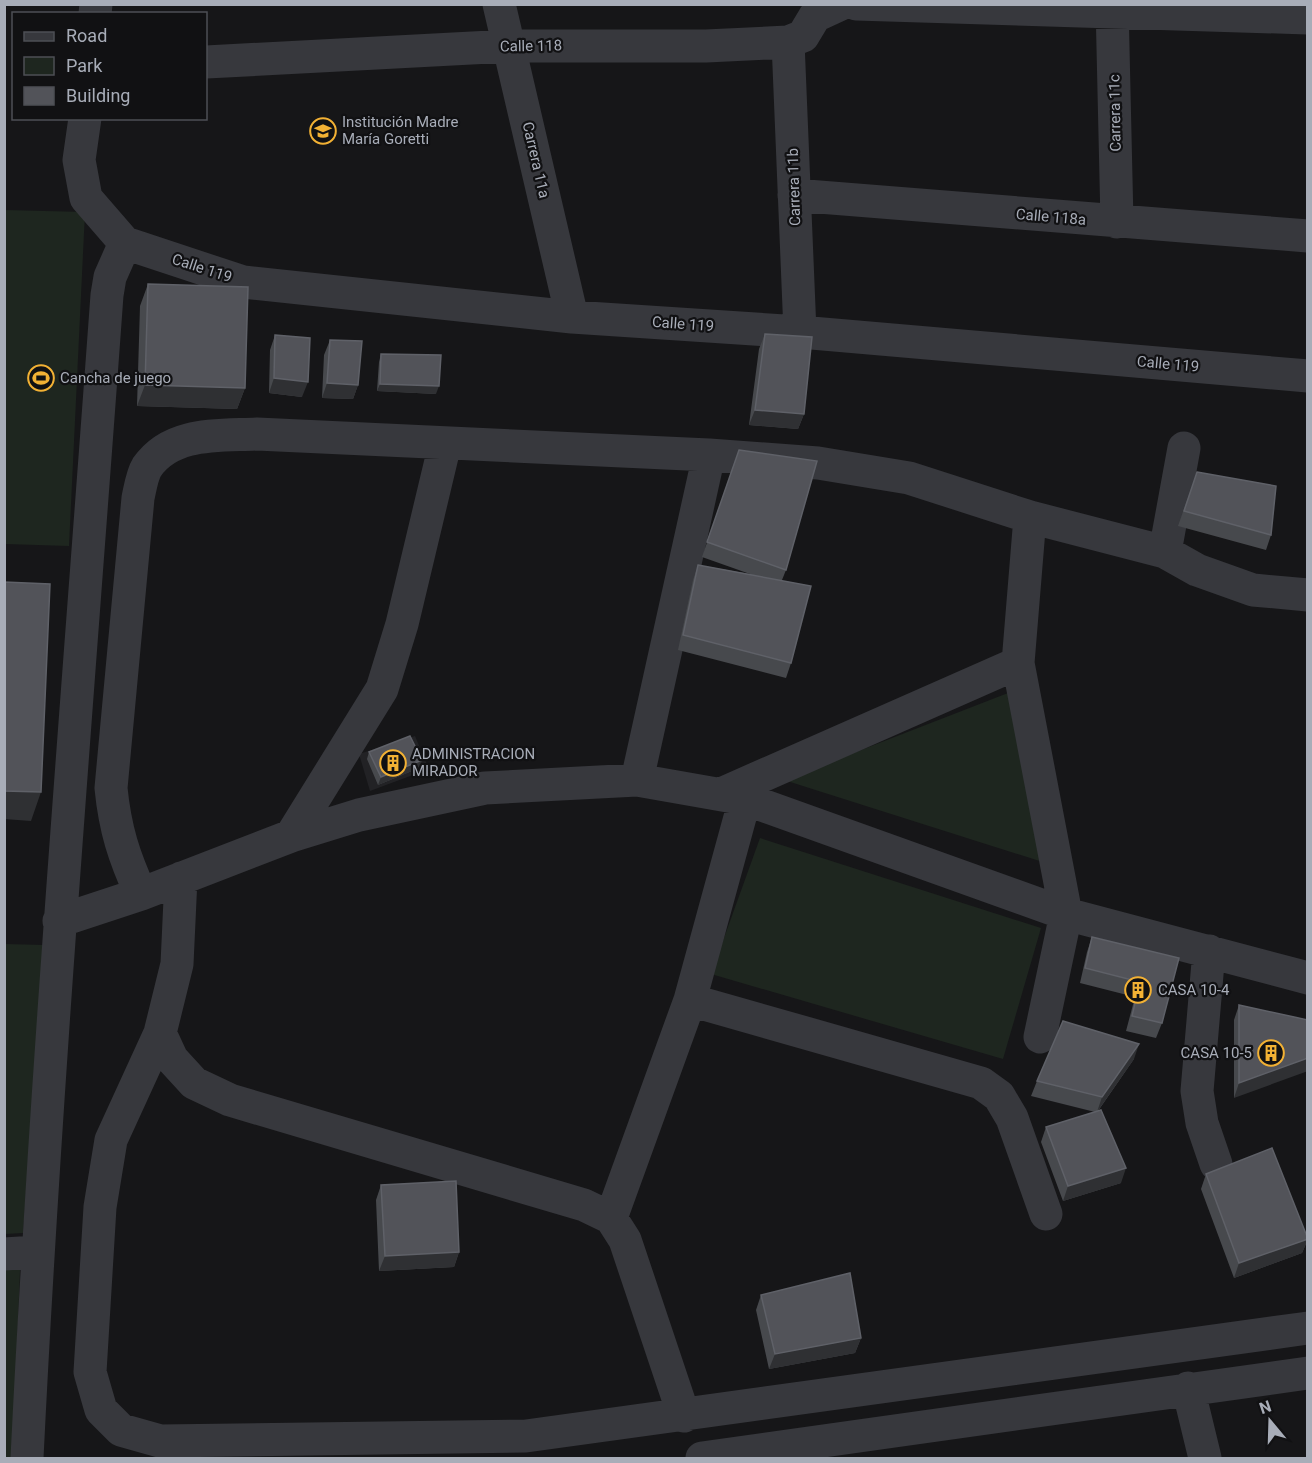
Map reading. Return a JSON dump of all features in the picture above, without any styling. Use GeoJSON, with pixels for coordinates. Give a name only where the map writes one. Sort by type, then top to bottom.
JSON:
{"type":"FeatureCollection","features":[{"type":"Feature","properties":{"kind":"street","name":"Carrera 11a"},"geometry":{"type":"LineString","coordinates":[[499,4],[572,317]]}},
{"type":"Feature","properties":{"kind":"street"},"geometry":{"type":"LineString","coordinates":[[788,42],[803,36],[815,15],[841,4]]}},
{"type":"Feature","properties":{"kind":"street"},"geometry":{"type":"LineString","coordinates":[[856,4],[1113,8],[1308,18]]}},
{"type":"Feature","properties":{"kind":"street","name":"Carrera 11c"},"geometry":{"type":"LineString","coordinates":[[1113,8],[1117,222]]}},
{"type":"Feature","properties":{"kind":"street","name":"Calle 118"},"geometry":{"type":"LineString","coordinates":[[207,62],[510,46],[706,46],[788,42]]}},
{"type":"Feature","properties":{"kind":"street","name":"Carrera 11b"},"geometry":{"type":"LineString","coordinates":[[788,42],[800,332]]}},
{"type":"Feature","properties":{"kind":"street"},"geometry":{"type":"LineString","coordinates":[[27,1458],[37,1252],[59,921],[107,295],[110,277],[124,243],[86,198],[79,160],[85,120]]}},
{"type":"Feature","properties":{"kind":"street","name":"Calle 118a"},"geometry":{"type":"LineString","coordinates":[[794,195],[1308,236]]}},
{"type":"Feature","properties":{"kind":"street","name":"Calle 119"},"geometry":{"type":"LineString","coordinates":[[124,243],[254,284],[572,317],[800,332],[1308,376]]}},
{"type":"Feature","properties":{"kind":"street"},"geometry":{"type":"LineString","coordinates":[[141,894],[121,850],[111,788],[138,498],[147,467],[167,449],[191,437],[257,434],[708,455],[818,463],[909,478],[1030,517],[1165,552],[1197,570],[1253,590],[1308,595]]}},
{"type":"Feature","properties":{"kind":"street"},"geometry":{"type":"LineString","coordinates":[[291,836],[382,689],[402,624],[445,444]]}},
{"type":"Feature","properties":{"kind":"street"},"geometry":{"type":"LineString","coordinates":[[1165,552],[1184,448]]}},
{"type":"Feature","properties":{"kind":"street"},"geometry":{"type":"LineString","coordinates":[[637,780],[708,455]]}},
{"type":"Feature","properties":{"kind":"street"},"geometry":{"type":"LineString","coordinates":[[1030,517],[1017,663],[1066,914],[1040,1037]]}},
{"type":"Feature","properties":{"kind":"street"},"geometry":{"type":"LineString","coordinates":[[733,797],[1017,663]]}},
{"type":"Feature","properties":{"kind":"street"},"geometry":{"type":"LineString","coordinates":[[59,921],[141,894],[291,836],[359,815],[485,788],[637,780],[733,797],[1066,914],[1308,978]]}},
{"type":"Feature","properties":{"kind":"street"},"geometry":{"type":"LineString","coordinates":[[611,1218],[690,1000],[733,797]]}},
{"type":"Feature","properties":{"kind":"street"},"geometry":{"type":"LineString","coordinates":[[181,878],[177,964],[160,1033],[111,1140],[100,1207],[90,1372],[101,1410],[121,1430],[160,1441],[526,1436],[684,1416],[1308,1328]]}},
{"type":"Feature","properties":{"kind":"street"},"geometry":{"type":"LineString","coordinates":[[1209,951],[1197,1091],[1202,1123],[1216,1164]]}},
{"type":"Feature","properties":{"kind":"street"},"geometry":{"type":"LineString","coordinates":[[690,1000],[981,1083],[999,1096],[1012,1118],[1046,1214]]}},
{"type":"Feature","properties":{"kind":"street"},"geometry":{"type":"LineString","coordinates":[[160,1033],[172,1059],[194,1083],[230,1100],[584,1205],[611,1218],[625,1240],[684,1416]]}},
{"type":"Feature","properties":{"kind":"street"},"geometry":{"type":"LineString","coordinates":[[4,1254],[37,1252]]}},
{"type":"Feature","properties":{"kind":"street"},"geometry":{"type":"LineString","coordinates":[[702,1458],[875,1446],[1188,1388],[1308,1373]]}},
{"type":"Feature","properties":{"kind":"street"},"geometry":{"type":"LineString","coordinates":[[1188,1388],[1205,1458]]}},
{"type":"Feature","properties":{"kind":"shaded area"},"geometry":{"type":"Polygon","coordinates":[[[415,736],[429,769],[370,791],[359,754],[415,736]]]}},
{"type":"Feature","properties":{"kind":"green space","name":"Cancha de juego"},"geometry":{"type":"Polygon","coordinates":[[[5,210],[85,212],[69,546],[5,544],[5,210]]]}},
{"type":"Feature","properties":{"kind":"green space"},"geometry":{"type":"Polygon","coordinates":[[[1008,693],[1046,863],[784,780],[1008,693]]]}},
{"type":"Feature","properties":{"kind":"green space"},"geometry":{"type":"Polygon","coordinates":[[[760,838],[1041,928],[1003,1059],[711,974],[760,838]]]}},
{"type":"Feature","properties":{"kind":"green space"},"geometry":{"type":"Polygon","coordinates":[[[5,944],[44,945],[23,1233],[5,1234],[5,944]]]}},
{"type":"Feature","properties":{"kind":"green space"},"geometry":{"type":"Polygon","coordinates":[[[5,1269],[20,1270],[13,1458],[5,1458],[5,1269]]]}},
{"type":"Feature","properties":{"kind":"building"},"geometry":{"type":"Polygon","coordinates":[[[148,284],[248,287],[245,388],[145,385],[148,284]]]}},
{"type":"Feature","properties":{"kind":"building"},"geometry":{"type":"Polygon","coordinates":[[[765,334],[812,337],[804,414],[755,410],[765,334]]]}},
{"type":"Feature","properties":{"kind":"building"},"geometry":{"type":"Polygon","coordinates":[[[275,335],[310,338],[308,382],[274,378],[275,335]]]}},
{"type":"Feature","properties":{"kind":"building"},"geometry":{"type":"Polygon","coordinates":[[[330,340],[362,341],[358,385],[327,383],[330,340]]]}},
{"type":"Feature","properties":{"kind":"building"},"geometry":{"type":"Polygon","coordinates":[[[381,354],[441,355],[439,386],[380,384],[381,354]]]}},
{"type":"Feature","properties":{"kind":"building"},"geometry":{"type":"Polygon","coordinates":[[[739,450],[817,461],[786,570],[707,542],[739,450]]]}},
{"type":"Feature","properties":{"kind":"building"},"geometry":{"type":"Polygon","coordinates":[[[1197,472],[1276,486],[1271,535],[1184,511],[1197,472]]]}},
{"type":"Feature","properties":{"kind":"building"},"geometry":{"type":"Polygon","coordinates":[[[698,565],[811,586],[791,663],[683,635],[698,565]]]}},
{"type":"Feature","properties":{"kind":"building"},"geometry":{"type":"Polygon","coordinates":[[[4,582],[50,584],[41,792],[4,791],[4,582]]]}},
{"type":"Feature","properties":{"kind":"building","name":"ADMINISTRACION MIRADOR"},"geometry":{"type":"Polygon","coordinates":[[[410,736],[422,760],[381,777],[369,752],[410,736]]]}},
{"type":"Feature","properties":{"kind":"building","name":"CASA 10-4"},"geometry":{"type":"Polygon","coordinates":[[[1092,937],[1179,958],[1162,1023],[1132,1016],[1140,982],[1085,968],[1092,937]]]}},
{"type":"Feature","properties":{"kind":"building","name":"CASA 10-5"},"geometry":{"type":"Polygon","coordinates":[[[1239,1005],[1308,1020],[1308,1058],[1239,1083],[1239,1005]]]}},
{"type":"Feature","properties":{"kind":"building"},"geometry":{"type":"Polygon","coordinates":[[[1063,1021],[1139,1044],[1102,1097],[1037,1081],[1063,1021]]]}},
{"type":"Feature","properties":{"kind":"building"},"geometry":{"type":"Polygon","coordinates":[[[1101,1110],[1126,1168],[1068,1186],[1046,1127],[1101,1110]]]}},
{"type":"Feature","properties":{"kind":"building"},"geometry":{"type":"Polygon","coordinates":[[[1272,1148],[1308,1239],[1239,1263],[1206,1174],[1272,1148]]]}},
{"type":"Feature","properties":{"kind":"building"},"geometry":{"type":"Polygon","coordinates":[[[456,1181],[459,1252],[385,1256],[381,1185],[456,1181]]]}},
{"type":"Feature","properties":{"kind":"building"},"geometry":{"type":"Polygon","coordinates":[[[850,1273],[861,1338],[775,1354],[761,1295],[850,1273]]]}},
{"type":"Feature","properties":{"kind":"place","name":"Institución Madre María Goretti"},"geometry":{"type":"Point","coordinates":[323,131]}},
{"type":"Feature","properties":{"kind":"place","name":"Cancha de juego"},"geometry":{"type":"Point","coordinates":[41,378]}},
{"type":"Feature","properties":{"kind":"place","name":"ADMINISTRACION MIRADOR"},"geometry":{"type":"Point","coordinates":[393,763]}},
{"type":"Feature","properties":{"kind":"place","name":"CASA 10-4"},"geometry":{"type":"Point","coordinates":[1138,990]}},
{"type":"Feature","properties":{"kind":"place","name":"CASA 10-5"},"geometry":{"type":"Point","coordinates":[1271,1053]}}]}
